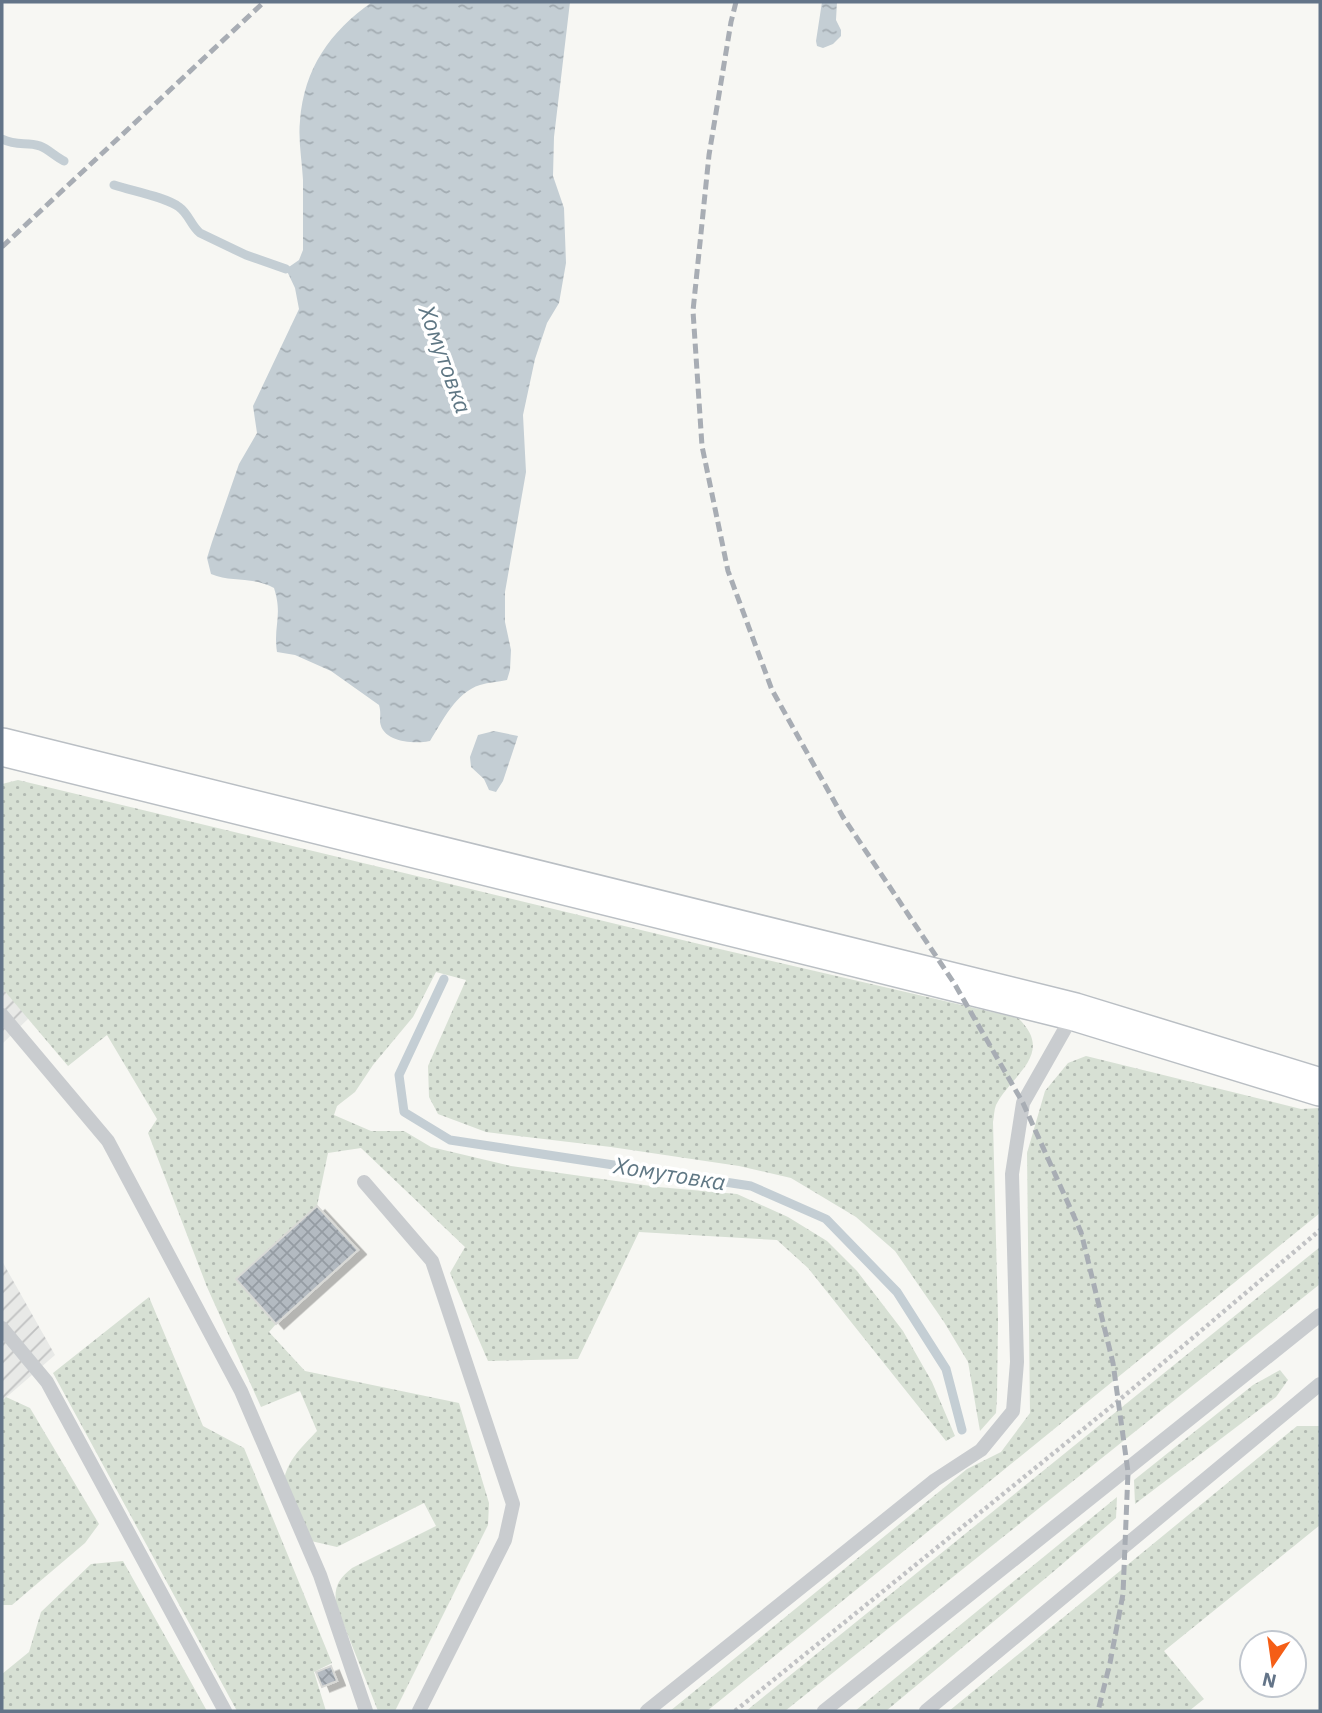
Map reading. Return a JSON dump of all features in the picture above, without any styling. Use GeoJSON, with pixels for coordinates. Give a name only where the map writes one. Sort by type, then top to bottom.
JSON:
{"type":"FeatureCollection","features":[{"type":"Feature","properties":{"kind":"street"},"geometry":{"type":"LineString","coordinates":[[2,747],[1075,1012],[1320,1087]]}},
{"type":"Feature","properties":{"kind":"lane"},"geometry":{"type":"LineString","coordinates":[[648,1711],[935,1480],[981,1450],[1013,1411],[1017,1362],[1012,1174],[1021,1115],[1023,1103],[1075,1012]]}},
{"type":"Feature","properties":{"kind":"lane"},"geometry":{"type":"LineString","coordinates":[[2,1015],[108,1141],[241,1391],[320,1575],[366,1711]]}},
{"type":"Feature","properties":{"kind":"lane"},"geometry":{"type":"LineString","coordinates":[[364,1182],[432,1261],[513,1504],[505,1540],[419,1711]]}},
{"type":"Feature","properties":{"kind":"lane"},"geometry":{"type":"LineString","coordinates":[[824,1711],[1320,1315]]}},
{"type":"Feature","properties":{"kind":"lane"},"geometry":{"type":"LineString","coordinates":[[3,1333],[47,1382],[225,1711]]}},
{"type":"Feature","properties":{"kind":"lane"},"geometry":{"type":"LineString","coordinates":[[926,1711],[1320,1384]]}},
{"type":"Feature","properties":{"kind":"path"},"geometry":{"type":"LineString","coordinates":[[735,1711],[1118,1401],[1320,1230]]}},
{"type":"Feature","properties":{"kind":"shaded area"},"geometry":{"type":"Polygon","coordinates":[[[18,780],[1018,1018],[1029,1031],[1033,1043],[1032,1053],[1027,1064],[996,1105],[993,1122],[998,1319],[996,1413],[980,1431],[968,1362],[895,1251],[856,1217],[791,1178],[739,1166],[486,1132],[438,1114],[429,1097],[428,1066],[466,980],[436,972],[413,1017],[373,1065],[355,1092],[337,1106],[334,1115],[371,1131],[404,1131],[431,1147],[511,1166],[658,1187],[737,1194],[788,1217],[827,1241],[857,1271],[903,1331],[932,1382],[955,1436],[946,1441],[808,1268],[777,1240],[639,1232],[578,1359],[488,1361],[450,1273],[465,1247],[361,1148],[328,1153],[317,1206],[236,1279],[276,1324],[269,1332],[305,1371],[459,1403],[489,1503],[488,1525],[395,1711],[378,1711],[336,1605],[336,1588],[352,1568],[436,1526],[424,1503],[337,1547],[311,1541],[284,1483],[291,1461],[317,1431],[300,1391],[261,1407],[207,1287],[148,1133],[157,1119],[107,1035],[68,1066],[2,988],[2,784],[18,780]]]}},
{"type":"Feature","properties":{"kind":"shaded area"},"geometry":{"type":"Polygon","coordinates":[[[2,988],[29,1018],[2,1044],[2,988]]]}},
{"type":"Feature","properties":{"kind":"shaded area"},"geometry":{"type":"Polygon","coordinates":[[[1086,1056],[1301,1109],[1320,1108],[1320,1213],[707,1711],[670,1711],[967,1469],[1001,1452],[1030,1413],[1027,1153],[1045,1091],[1068,1063],[1086,1056]]]}},
{"type":"Feature","properties":{"kind":"shaded area"},"geometry":{"type":"Polygon","coordinates":[[[1320,1247],[1320,1284],[785,1711],[746,1711],[1320,1247]]]}},
{"type":"Feature","properties":{"kind":"shaded area"},"geometry":{"type":"Polygon","coordinates":[[[2,1261],[55,1355],[2,1401],[2,1261]]]}},
{"type":"Feature","properties":{"kind":"shaded area"},"geometry":{"type":"Polygon","coordinates":[[[149,1297],[203,1426],[244,1448],[332,1663],[314,1672],[326,1711],[237,1711],[53,1373],[149,1297]]]}},
{"type":"Feature","properties":{"kind":"shaded area"},"geometry":{"type":"Polygon","coordinates":[[[1280,1370],[1288,1380],[1276,1397],[1135,1504],[1134,1480],[1253,1385],[1280,1370]]]}},
{"type":"Feature","properties":{"kind":"shaded area"},"geometry":{"type":"Polygon","coordinates":[[[6,1397],[30,1408],[99,1524],[85,1543],[12,1605],[2,1605],[2,1401],[6,1397]]]}},
{"type":"Feature","properties":{"kind":"shaded area"},"geometry":{"type":"Polygon","coordinates":[[[1297,1426],[1320,1426],[1320,1525],[1164,1651],[1204,1699],[1189,1711],[949,1711],[1297,1426]]]}},
{"type":"Feature","properties":{"kind":"shaded area"},"geometry":{"type":"Polygon","coordinates":[[[1117,1497],[1116,1518],[886,1711],[855,1711],[1117,1497]]]}},
{"type":"Feature","properties":{"kind":"shaded area"},"geometry":{"type":"Polygon","coordinates":[[[123,1561],[207,1711],[2,1711],[2,1674],[29,1652],[41,1612],[91,1564],[123,1561]]]}},
{"type":"Feature","properties":{"kind":"water"},"geometry":{"type":"Polygon","coordinates":[[[372,2],[570,2],[554,137],[553,176],[564,208],[566,263],[559,303],[547,323],[535,359],[523,415],[526,472],[505,592],[505,622],[511,650],[510,670],[507,680],[480,685],[464,694],[450,708],[430,741],[424,742],[393,738],[382,729],[379,705],[331,671],[295,655],[277,652],[278,606],[274,588],[258,582],[211,574],[207,558],[239,464],[257,433],[253,406],[299,309],[295,288],[286,269],[299,260],[303,250],[300,128],[307,84],[313,68],[332,39],[372,2]]]}},
{"type":"Feature","properties":{"kind":"water"},"geometry":{"type":"Polygon","coordinates":[[[822,2],[837,2],[836,20],[841,30],[841,36],[833,44],[823,48],[817,46],[816,41],[822,2]]]}},
{"type":"Feature","properties":{"kind":"water"},"geometry":{"type":"Polygon","coordinates":[[[494,731],[518,736],[503,781],[496,792],[489,790],[484,779],[471,767],[470,757],[478,735],[494,731]]]}},
{"type":"Feature","properties":{"kind":"building"},"geometry":{"type":"Polygon","coordinates":[[[317,1206],[358,1250],[276,1324],[236,1279],[317,1206]]]}},
{"type":"Feature","properties":{"kind":"building"},"geometry":{"type":"Polygon","coordinates":[[[331,1666],[337,1681],[322,1687],[316,1672],[331,1666]]]}},
{"type":"Feature","properties":{"kind":"waterway"},"geometry":{"type":"LineString","coordinates":[[2,139],[40,146],[64,161]]}},
{"type":"Feature","properties":{"kind":"waterway"},"geometry":{"type":"LineString","coordinates":[[114,185],[173,203],[188,216],[200,233],[246,255],[286,269]]}},
{"type":"Feature","properties":{"kind":"waterway","name":"Хомутовка"},"geometry":{"type":"LineString","coordinates":[[444,979],[399,1075],[404,1112],[450,1140],[751,1186],[826,1219],[897,1292],[946,1369],[962,1430]]}},
{"type":"Feature","properties":{"kind":"railway"},"geometry":{"type":"LineString","coordinates":[[2,247],[264,2]]}},
{"type":"Feature","properties":{"kind":"railway"},"geometry":{"type":"LineString","coordinates":[[736,2],[709,155],[693,311],[702,446],[728,571],[772,690],[843,817],[954,983],[1023,1103],[1081,1232],[1113,1363],[1128,1472],[1123,1594],[1098,1711]]}}]}
